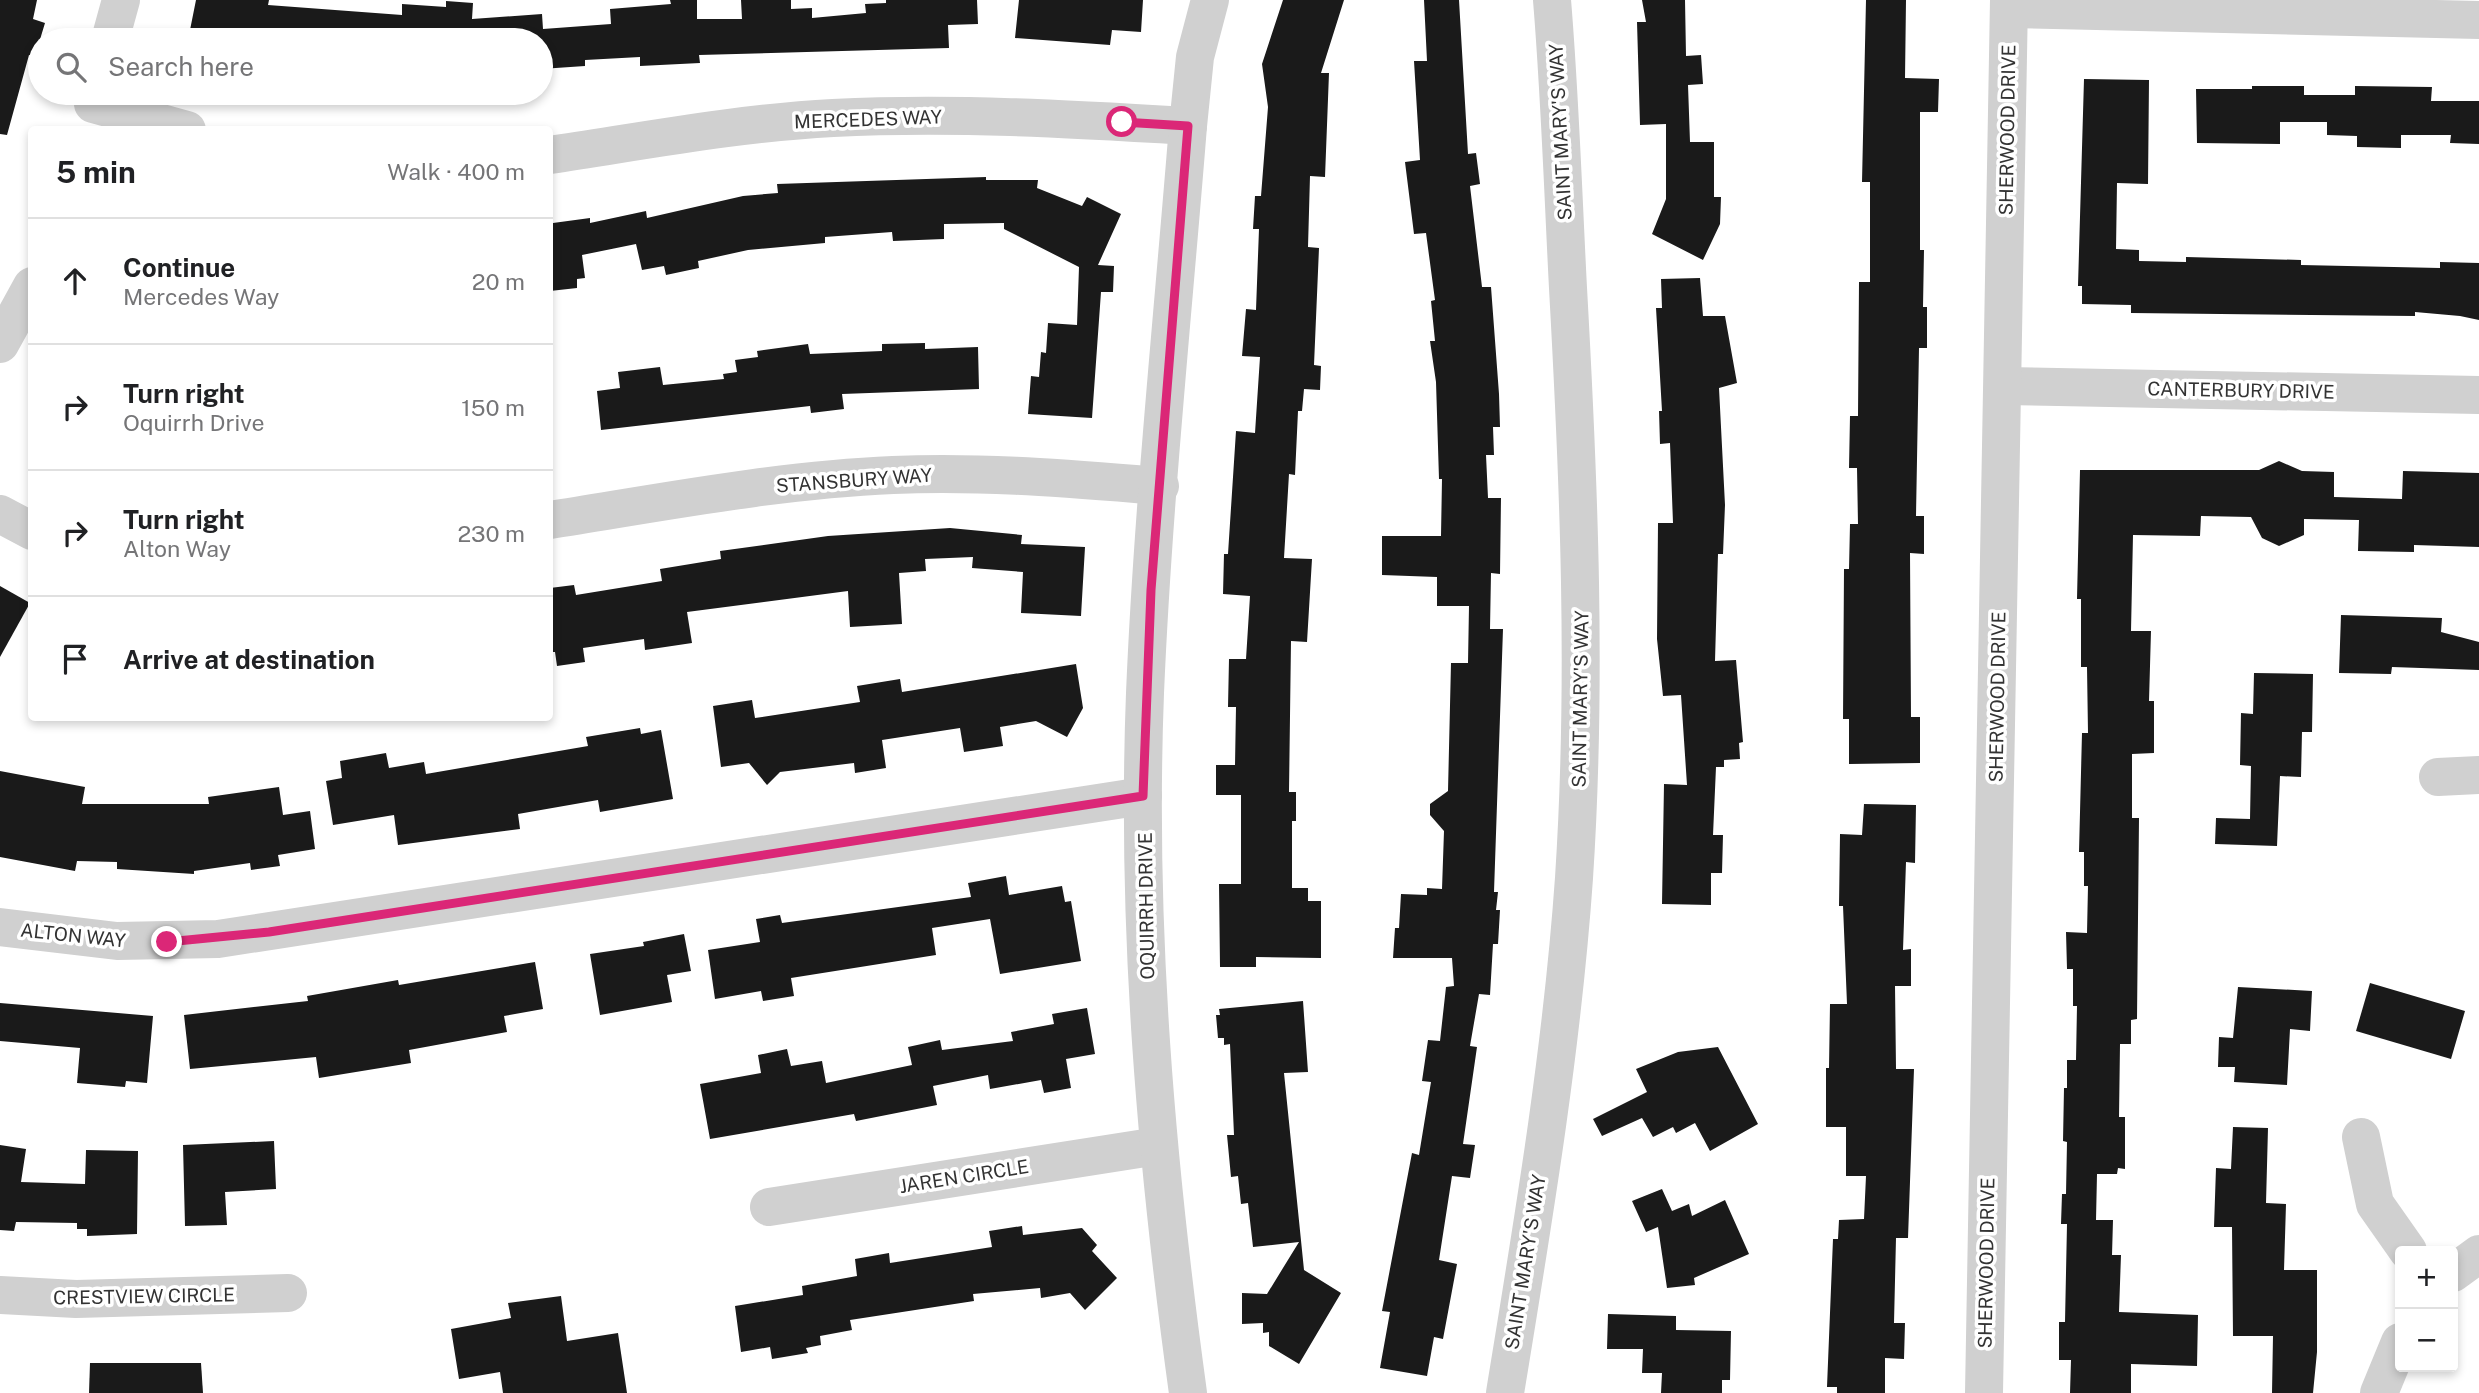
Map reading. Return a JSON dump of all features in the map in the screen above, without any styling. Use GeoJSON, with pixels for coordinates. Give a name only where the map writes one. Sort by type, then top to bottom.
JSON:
{"type":"FeatureCollection","features":[{"type":"Feature","properties":{"kind":"street"},"geometry":{"type":"LineString","coordinates":[[113,28],[121,0]]}},
{"type":"Feature","properties":{"kind":"street","name":"OQUIRRH DRIVE"},"geometry":{"type":"LineString","coordinates":[[1188,1393],[1158,1146],[1150,1032],[1143,796],[1145,694],[1188,126],[1195,57],[1210,0]]}},
{"type":"Feature","properties":{"kind":"street","name":"SAINT MARY'S WAY"},"geometry":{"type":"LineString","coordinates":[[1505,1393],[1528,1258],[1565,981],[1579,772],[1582,590],[1580,490],[1552,0]]}},
{"type":"Feature","properties":{"kind":"street"},"geometry":{"type":"LineString","coordinates":[[2010,5],[2479,20]]}},
{"type":"Feature","properties":{"kind":"street","name":"SHERWOOD DRIVE"},"geometry":{"type":"LineString","coordinates":[[1984,1393],[2010,5]]}},
{"type":"Feature","properties":{"kind":"street"},"geometry":{"type":"LineString","coordinates":[[91,109],[169,126]]}},
{"type":"Feature","properties":{"kind":"street","name":"MERCEDES WAY"},"geometry":{"type":"LineString","coordinates":[[553,155],[721,129],[831,118],[991,116],[1188,126]]}},
{"type":"Feature","properties":{"kind":"street"},"geometry":{"type":"LineString","coordinates":[[0,344],[28,293]]}},
{"type":"Feature","properties":{"kind":"street","name":"CANTERBURY DRIVE"},"geometry":{"type":"LineString","coordinates":[[2003,386],[2479,395]]}},
{"type":"Feature","properties":{"kind":"street","name":"STANSBURY WAY"},"geometry":{"type":"LineString","coordinates":[[553,520],[734,491],[893,475],[1014,475],[1160,486]]}},
{"type":"Feature","properties":{"kind":"street"},"geometry":{"type":"LineString","coordinates":[[0,513],[28,529]]}},
{"type":"Feature","properties":{"kind":"street"},"geometry":{"type":"LineString","coordinates":[[2438,777],[2479,775]]}},
{"type":"Feature","properties":{"kind":"street","name":"ALTON WAY"},"geometry":{"type":"LineString","coordinates":[[0,927],[117,941],[218,939],[1143,796]]}},
{"type":"Feature","properties":{"kind":"street"},"geometry":{"type":"LineString","coordinates":[[2361,1137],[2375,1205],[2404,1246]]}},
{"type":"Feature","properties":{"kind":"street","name":"JAREN CIRCLE"},"geometry":{"type":"LineString","coordinates":[[769,1207],[1158,1146]]}},
{"type":"Feature","properties":{"kind":"street"},"geometry":{"type":"LineString","coordinates":[[2458,1269],[2479,1254]]}},
{"type":"Feature","properties":{"kind":"street","name":"CRESTVIEW CIRCLE"},"geometry":{"type":"LineString","coordinates":[[0,1295],[76,1299],[288,1293]]}},
{"type":"Feature","properties":{"kind":"street"},"geometry":{"type":"LineString","coordinates":[[2379,1393],[2395,1354]]}},
{"type":"Feature","properties":{"kind":"building"},"geometry":{"type":"Polygon","coordinates":[[[0,0],[37,0],[33,19],[45,23],[43,28],[28,28],[28,59],[7,135],[0,134],[0,0]]]}},
{"type":"Feature","properties":{"kind":"building"},"geometry":{"type":"Polygon","coordinates":[[[196,0],[269,0],[268,5],[402,15],[402,4],[446,7],[446,1],[473,3],[472,19],[542,14],[543,28],[190,28],[196,0]]]}},
{"type":"Feature","properties":{"kind":"building"},"geometry":{"type":"Polygon","coordinates":[[[670,0],[697,0],[697,19],[742,19],[741,0],[791,0],[791,9],[812,8],[812,18],[866,13],[865,4],[886,3],[886,0],[977,0],[978,24],[948,25],[949,48],[699,55],[700,63],[640,66],[640,57],[585,60],[585,66],[553,68],[553,28],[611,24],[610,9],[671,4],[670,0]]]}},
{"type":"Feature","properties":{"kind":"building"},"geometry":{"type":"Polygon","coordinates":[[[1019,0],[1143,0],[1141,32],[1112,30],[1110,45],[1015,38],[1019,0]]]}},
{"type":"Feature","properties":{"kind":"building"},"geometry":{"type":"Polygon","coordinates":[[[1283,0],[1344,0],[1321,73],[1329,73],[1325,177],[1310,176],[1308,247],[1319,248],[1314,365],[1321,366],[1320,390],[1304,389],[1302,411],[1298,411],[1295,475],[1289,474],[1284,558],[1312,559],[1307,642],[1291,641],[1289,792],[1296,792],[1296,821],[1292,821],[1292,888],[1308,888],[1308,901],[1321,901],[1321,958],[1256,957],[1256,967],[1220,967],[1219,884],[1241,884],[1241,795],[1216,795],[1216,765],[1235,765],[1236,707],[1228,707],[1229,659],[1246,659],[1250,596],[1223,594],[1224,554],[1228,554],[1236,431],[1255,433],[1260,357],[1242,356],[1246,309],[1256,310],[1259,229],[1253,229],[1255,196],[1261,196],[1268,107],[1262,64],[1283,0]]]}},
{"type":"Feature","properties":{"kind":"building"},"geometry":{"type":"Polygon","coordinates":[[[1424,0],[1459,0],[1468,154],[1476,153],[1480,184],[1470,186],[1482,287],[1491,287],[1499,394],[1500,427],[1493,427],[1494,455],[1486,455],[1488,498],[1501,498],[1500,574],[1491,573],[1490,629],[1503,629],[1494,892],[1498,892],[1496,910],[1500,910],[1498,944],[1493,944],[1490,995],[1479,994],[1470,1046],[1477,1047],[1463,1144],[1475,1145],[1470,1178],[1452,1176],[1439,1260],[1457,1264],[1443,1339],[1434,1337],[1427,1376],[1380,1368],[1390,1312],[1382,1311],[1412,1153],[1419,1155],[1431,1082],[1422,1081],[1428,1040],[1440,1041],[1446,987],[1454,986],[1452,958],[1393,958],[1395,928],[1399,928],[1401,894],[1427,895],[1427,888],[1442,889],[1444,831],[1430,815],[1430,804],[1448,791],[1451,663],[1468,663],[1469,606],[1437,606],[1437,577],[1382,575],[1382,536],[1441,536],[1442,479],[1439,479],[1436,382],[1430,341],[1435,341],[1431,301],[1435,300],[1426,233],[1414,234],[1405,162],[1420,160],[1414,61],[1427,61],[1424,0]]]}},
{"type":"Feature","properties":{"kind":"building"},"geometry":{"type":"Polygon","coordinates":[[[1642,0],[1685,0],[1686,56],[1701,55],[1703,84],[1688,85],[1690,142],[1714,142],[1714,197],[1721,197],[1720,224],[1703,260],[1652,234],[1666,199],[1666,124],[1640,125],[1637,22],[1646,22],[1642,0]]]}},
{"type":"Feature","properties":{"kind":"building"},"geometry":{"type":"Polygon","coordinates":[[[1866,0],[1906,0],[1905,78],[1939,79],[1938,112],[1920,112],[1920,250],[1924,250],[1923,307],[1927,307],[1927,348],[1919,348],[1916,516],[1924,516],[1924,554],[1910,553],[1911,717],[1920,717],[1920,763],[1849,764],[1849,719],[1843,719],[1844,569],[1849,569],[1850,524],[1858,524],[1857,468],[1849,468],[1850,416],[1858,416],[1859,282],[1870,282],[1870,182],[1862,182],[1866,0]]]}},
{"type":"Feature","properties":{"kind":"building"},"geometry":{"type":"Polygon","coordinates":[[[2084,79],[2149,80],[2148,184],[2117,183],[2116,249],[2139,250],[2139,261],[2186,262],[2186,257],[2301,260],[2301,265],[2440,268],[2440,262],[2479,263],[2479,320],[2415,312],[2415,316],[2131,313],[2131,305],[2082,304],[2082,286],[2078,286],[2084,79]]]}},
{"type":"Feature","properties":{"kind":"building"},"geometry":{"type":"Polygon","coordinates":[[[2252,86],[2304,86],[2304,95],[2355,95],[2355,86],[2432,87],[2431,101],[2479,101],[2479,144],[2450,143],[2451,135],[2401,135],[2401,148],[2357,147],[2357,136],[2327,135],[2327,122],[2280,122],[2280,144],[2197,143],[2196,89],[2252,89],[2252,86]]]}},
{"type":"Feature","properties":{"kind":"building"},"geometry":{"type":"Polygon","coordinates":[[[986,177],[986,180],[1038,180],[1037,188],[1082,206],[1087,197],[1121,214],[1098,265],[1114,266],[1113,292],[1101,292],[1092,418],[1028,414],[1031,376],[1039,377],[1041,352],[1046,353],[1048,323],[1077,325],[1079,267],[1004,229],[1004,223],[944,224],[944,239],[893,241],[892,232],[825,237],[825,243],[748,250],[698,261],[699,268],[666,275],[664,266],[642,270],[636,244],[582,255],[585,278],[577,279],[577,288],[553,291],[553,223],[590,218],[590,223],[646,211],[647,218],[743,196],[778,193],[777,184],[986,177]]]}},
{"type":"Feature","properties":{"kind":"building"},"geometry":{"type":"Polygon","coordinates":[[[1700,278],[1703,316],[1725,316],[1737,383],[1719,388],[1725,505],[1723,554],[1718,554],[1715,661],[1736,660],[1743,742],[1739,743],[1740,759],[1724,760],[1724,767],[1716,767],[1713,835],[1723,835],[1722,873],[1711,873],[1711,905],[1662,904],[1664,784],[1687,785],[1681,695],[1663,696],[1657,639],[1658,523],[1673,523],[1670,443],[1660,444],[1659,411],[1662,411],[1656,308],[1662,308],[1661,279],[1700,278]]]}},
{"type":"Feature","properties":{"kind":"building"},"geometry":{"type":"Polygon","coordinates":[[[925,343],[925,349],[978,347],[979,389],[842,394],[844,409],[811,413],[810,406],[601,430],[597,391],[620,388],[618,372],[660,367],[663,385],[724,379],[723,374],[737,372],[735,360],[758,357],[757,351],[808,344],[810,354],[882,351],[882,344],[925,343]]]}},
{"type":"Feature","properties":{"kind":"building"},"geometry":{"type":"Polygon","coordinates":[[[2279,461],[2302,471],[2334,472],[2334,497],[2402,499],[2403,471],[2479,473],[2479,547],[2414,545],[2414,552],[2358,551],[2359,520],[2304,519],[2304,535],[2279,546],[2262,538],[2251,517],[2201,516],[2200,536],[2133,535],[2131,631],[2151,631],[2149,701],[2154,701],[2154,753],[2132,754],[2132,818],[2139,818],[2137,1019],[2131,1020],[2131,1044],[2120,1044],[2119,1117],[2125,1117],[2125,1169],[2118,1168],[2117,1174],[2097,1174],[2096,1220],[2113,1220],[2112,1255],[2121,1255],[2119,1312],[2198,1315],[2197,1366],[2131,1364],[2131,1393],[2070,1393],[2071,1360],[2059,1360],[2059,1322],[2065,1322],[2067,1224],[2061,1224],[2062,1194],[2066,1194],[2064,1088],[2067,1088],[2067,1060],[2076,1060],[2077,1006],[2073,1006],[2073,969],[2067,969],[2066,932],[2087,933],[2088,886],[2084,886],[2084,852],[2079,852],[2082,733],[2088,733],[2087,667],[2081,667],[2081,599],[2077,599],[2080,470],[2259,470],[2279,461]]]}},
{"type":"Feature","properties":{"kind":"building"},"geometry":{"type":"Polygon","coordinates":[[[950,528],[1022,535],[1021,544],[1085,547],[1081,616],[1021,613],[1023,572],[972,568],[973,557],[925,559],[926,571],[899,573],[902,624],[850,627],[848,591],[687,612],[692,643],[645,650],[644,639],[583,648],[585,662],[557,666],[553,652],[553,588],[574,585],[576,595],[662,581],[660,569],[721,559],[720,551],[828,536],[950,528]]]}},
{"type":"Feature","properties":{"kind":"building"},"geometry":{"type":"Polygon","coordinates":[[[0,586],[28,602],[28,607],[0,657],[0,586]]]}},
{"type":"Feature","properties":{"kind":"building"},"geometry":{"type":"Polygon","coordinates":[[[2341,615],[2442,618],[2441,632],[2479,642],[2479,670],[2392,667],[2391,674],[2339,673],[2341,615]]]}},
{"type":"Feature","properties":{"kind":"building"},"geometry":{"type":"Polygon","coordinates":[[[1076,664],[1083,708],[1067,737],[1036,721],[1000,727],[1003,746],[964,752],[960,728],[882,740],[886,768],[855,773],[854,763],[780,772],[767,785],[749,763],[721,767],[713,706],[752,700],[755,718],[860,702],[857,686],[900,679],[902,692],[1076,664]]]}},
{"type":"Feature","properties":{"kind":"building"},"geometry":{"type":"Polygon","coordinates":[[[2254,673],[2313,674],[2312,732],[2302,732],[2301,777],[2280,776],[2277,846],[2215,844],[2216,818],[2250,819],[2251,766],[2240,765],[2241,713],[2253,714],[2254,673]]]}},
{"type":"Feature","properties":{"kind":"building"},"geometry":{"type":"Polygon","coordinates":[[[640,728],[641,734],[661,730],[673,799],[600,812],[598,800],[518,814],[520,829],[398,845],[394,815],[333,825],[326,781],[342,778],[340,761],[386,753],[389,768],[424,762],[426,774],[588,746],[586,737],[640,728]]]}},
{"type":"Feature","properties":{"kind":"building"},"geometry":{"type":"Polygon","coordinates":[[[0,771],[85,787],[82,804],[209,804],[208,797],[279,787],[283,815],[310,811],[315,849],[278,855],[280,866],[251,870],[250,863],[194,871],[194,874],[117,869],[117,862],[77,861],[75,871],[0,857],[0,771]]]}},
{"type":"Feature","properties":{"kind":"building"},"geometry":{"type":"Polygon","coordinates":[[[1864,804],[1916,805],[1915,863],[1906,862],[1903,950],[1911,949],[1911,986],[1895,986],[1896,1069],[1914,1069],[1908,1238],[1896,1238],[1894,1323],[1905,1323],[1904,1359],[1885,1358],[1885,1393],[1837,1393],[1837,1387],[1827,1387],[1833,1239],[1838,1239],[1839,1220],[1864,1219],[1866,1176],[1846,1176],[1846,1127],[1826,1127],[1826,1068],[1829,1068],[1830,1004],[1847,1004],[1843,906],[1839,906],[1840,834],[1862,835],[1864,804]]]}},
{"type":"Feature","properties":{"kind":"building"},"geometry":{"type":"Polygon","coordinates":[[[1006,876],[1009,895],[1062,886],[1065,902],[1071,901],[1081,961],[1000,974],[990,919],[932,928],[936,955],[791,978],[794,996],[763,1001],[761,991],[715,999],[708,950],[760,942],[756,919],[780,915],[782,923],[971,897],[968,883],[1006,876]]]}},
{"type":"Feature","properties":{"kind":"building"},"geometry":{"type":"Polygon","coordinates":[[[684,934],[691,971],[667,975],[672,1002],[600,1015],[590,954],[644,946],[643,942],[684,934]]]}},
{"type":"Feature","properties":{"kind":"building"},"geometry":{"type":"Polygon","coordinates":[[[535,962],[543,1009],[504,1016],[507,1032],[409,1050],[411,1063],[319,1078],[316,1057],[190,1069],[184,1015],[308,1001],[307,996],[398,980],[399,985],[535,962]]]}},
{"type":"Feature","properties":{"kind":"building"},"geometry":{"type":"Polygon","coordinates":[[[2370,983],[2465,1011],[2451,1059],[2356,1031],[2370,983]]]}},
{"type":"Feature","properties":{"kind":"building"},"geometry":{"type":"Polygon","coordinates":[[[2238,987],[2312,991],[2310,1031],[2290,1029],[2287,1085],[2234,1082],[2235,1067],[2218,1067],[2219,1037],[2233,1038],[2238,987]]]}},
{"type":"Feature","properties":{"kind":"building"},"geometry":{"type":"Polygon","coordinates":[[[1303,1001],[1308,1072],[1284,1073],[1304,1270],[1341,1293],[1299,1364],[1269,1346],[1269,1332],[1263,1333],[1263,1323],[1242,1324],[1242,1293],[1267,1294],[1299,1242],[1253,1247],[1248,1203],[1241,1204],[1238,1176],[1231,1177],[1227,1135],[1234,1135],[1230,1044],[1224,1045],[1224,1038],[1218,1038],[1216,1015],[1220,1015],[1219,1009],[1303,1001]]]}},
{"type":"Feature","properties":{"kind":"building"},"geometry":{"type":"Polygon","coordinates":[[[0,1003],[153,1016],[147,1083],[126,1081],[125,1087],[77,1083],[80,1048],[0,1041],[0,1003]]]}},
{"type":"Feature","properties":{"kind":"building"},"geometry":{"type":"Polygon","coordinates":[[[1087,1008],[1095,1054],[1066,1059],[1071,1088],[1044,1093],[1041,1080],[990,1089],[988,1075],[933,1086],[937,1105],[856,1121],[854,1114],[710,1139],[700,1084],[761,1073],[758,1055],[787,1049],[791,1066],[822,1061],[826,1083],[912,1065],[908,1047],[940,1040],[942,1050],[1013,1041],[1011,1032],[1054,1024],[1052,1014],[1087,1008]]]}},
{"type":"Feature","properties":{"kind":"building"},"geometry":{"type":"Polygon","coordinates":[[[1718,1047],[1758,1124],[1710,1151],[1695,1123],[1676,1133],[1673,1127],[1653,1137],[1642,1118],[1602,1136],[1593,1119],[1647,1092],[1636,1069],[1678,1052],[1718,1047]]]}},
{"type":"Feature","properties":{"kind":"building"},"geometry":{"type":"Polygon","coordinates":[[[2233,1127],[2268,1128],[2266,1203],[2286,1204],[2284,1270],[2317,1270],[2317,1352],[2313,1393],[2272,1393],[2273,1336],[2233,1336],[2232,1227],[2214,1227],[2216,1168],[2231,1169],[2233,1127]]]}},
{"type":"Feature","properties":{"kind":"building"},"geometry":{"type":"Polygon","coordinates":[[[274,1141],[276,1189],[225,1192],[227,1225],[185,1226],[183,1145],[274,1141]]]}},
{"type":"Feature","properties":{"kind":"building"},"geometry":{"type":"Polygon","coordinates":[[[0,1145],[26,1149],[21,1182],[85,1184],[86,1150],[138,1151],[137,1234],[87,1236],[87,1229],[77,1229],[77,1223],[16,1222],[14,1231],[0,1230],[0,1145]]]}},
{"type":"Feature","properties":{"kind":"building"},"geometry":{"type":"Polygon","coordinates":[[[1662,1189],[1672,1211],[1689,1204],[1692,1216],[1725,1200],[1749,1254],[1694,1278],[1695,1285],[1667,1288],[1658,1227],[1646,1232],[1632,1201],[1662,1189]]]}},
{"type":"Feature","properties":{"kind":"building"},"geometry":{"type":"Polygon","coordinates":[[[1022,1226],[1023,1235],[1082,1228],[1097,1245],[1092,1251],[1117,1278],[1085,1310],[1070,1293],[1041,1298],[1040,1288],[973,1294],[974,1301],[850,1320],[852,1330],[820,1336],[821,1345],[806,1348],[808,1353],[772,1359],[770,1347],[741,1352],[735,1306],[803,1295],[802,1286],[857,1276],[855,1259],[889,1253],[890,1263],[992,1247],[989,1231],[1022,1226]]]}},
{"type":"Feature","properties":{"kind":"building"},"geometry":{"type":"Polygon","coordinates":[[[561,1296],[567,1341],[618,1333],[627,1393],[503,1393],[500,1372],[459,1379],[451,1329],[511,1318],[508,1303],[561,1296]]]}},
{"type":"Feature","properties":{"kind":"building"},"geometry":{"type":"Polygon","coordinates":[[[1608,1314],[1676,1316],[1676,1330],[1731,1331],[1730,1380],[1722,1380],[1722,1393],[1661,1393],[1662,1373],[1642,1373],[1643,1349],[1607,1349],[1608,1314]]]}},
{"type":"Feature","properties":{"kind":"building"},"geometry":{"type":"Polygon","coordinates":[[[90,1363],[201,1363],[203,1393],[89,1393],[90,1363]]]}},
{"type":"Feature","properties":{"kind":"route"},"geometry":{"type":"LineString","coordinates":[[167,942],[269,932],[1143,796],[1151,590],[1188,126],[1122,122]]}}]}
